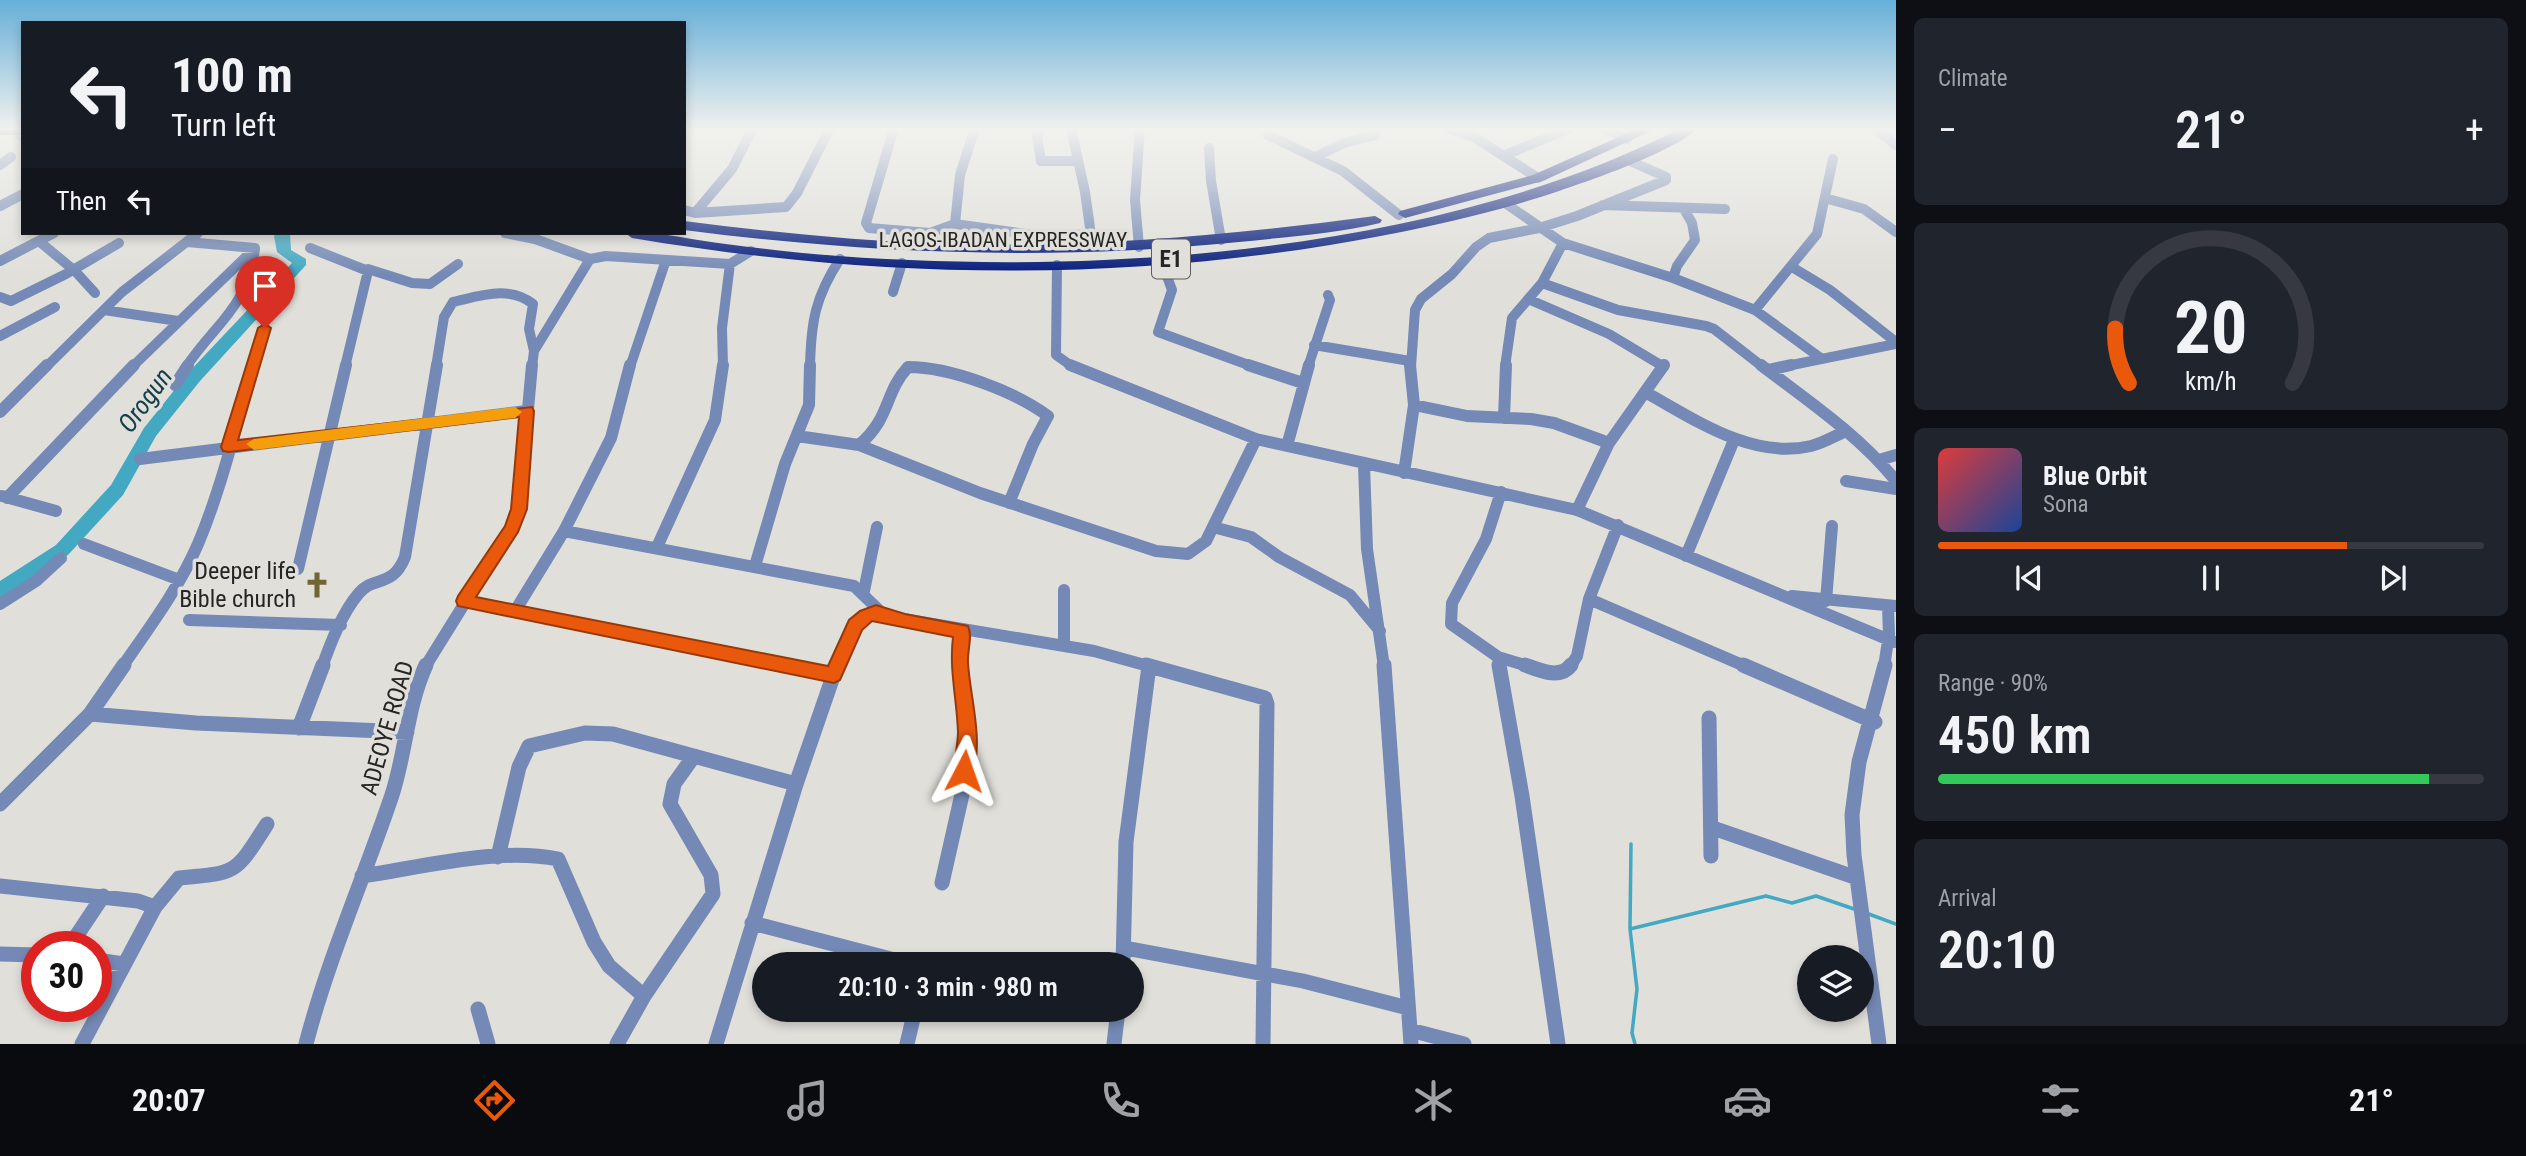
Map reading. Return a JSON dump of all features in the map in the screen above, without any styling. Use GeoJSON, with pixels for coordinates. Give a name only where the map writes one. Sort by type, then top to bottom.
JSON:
{"type":"FeatureCollection","features":[{"type":"Feature","properties":{"kind":"highway","name":"LAGOS-IBADAN EXPRESSWAY"},"geometry":{"type":"LineString","coordinates":[[686,225],[786,239],[925,250],[1092,242],[1139,247],[1220,240],[1399,215],[1541,177]]}},
{"type":"Feature","properties":{"kind":"highway","name":"LAGOS-IBADAN EXPRESSWAY"},"geometry":{"type":"LineString","coordinates":[[644,235],[751,251],[902,263],[1056,265],[1161,260],[1249,253],[1328,242],[1468,213],[1585,177]]}},
{"type":"Feature","properties":{"kind":"street"},"geometry":{"type":"LineString","coordinates":[[695,213],[726,177]]}},
{"type":"Feature","properties":{"kind":"street"},"geometry":{"type":"LineString","coordinates":[[686,211],[695,213],[786,207],[792,201],[802,177]]}},
{"type":"Feature","properties":{"kind":"street"},"geometry":{"type":"LineString","coordinates":[[880,177],[866,223],[869,228],[930,233],[955,224],[1092,242],[1081,177]]}},
{"type":"Feature","properties":{"kind":"street"},"geometry":{"type":"LineString","coordinates":[[955,224],[954,209],[960,177]]}},
{"type":"Feature","properties":{"kind":"street"},"geometry":{"type":"LineString","coordinates":[[1137,177],[1135,200],[1139,247]]}},
{"type":"Feature","properties":{"kind":"street"},"geometry":{"type":"LineString","coordinates":[[1211,177],[1220,240]]}},
{"type":"Feature","properties":{"kind":"street"},"geometry":{"type":"LineString","coordinates":[[1350,177],[1399,215]]}},
{"type":"Feature","properties":{"kind":"street"},"geometry":{"type":"LineString","coordinates":[[1404,473],[1414,405],[1410,361],[1416,310],[1421,299],[1489,238],[1539,228],[1666,180],[1665,177]]}},
{"type":"Feature","properties":{"kind":"street"},"geometry":{"type":"LineString","coordinates":[[1755,310],[1817,234],[1829,177]]}},
{"type":"Feature","properties":{"kind":"street"},"geometry":{"type":"LineString","coordinates":[[0,206],[21,195]]}},
{"type":"Feature","properties":{"kind":"street"},"geometry":{"type":"LineString","coordinates":[[1825,198],[1864,209],[1872,213],[1882,226],[1896,232]]}},
{"type":"Feature","properties":{"kind":"street"},"geometry":{"type":"LineString","coordinates":[[1504,203],[1563,243],[1673,278],[1755,310],[1822,359]]}},
{"type":"Feature","properties":{"kind":"street"},"geometry":{"type":"LineString","coordinates":[[1601,205],[1725,209]]}},
{"type":"Feature","properties":{"kind":"street"},"geometry":{"type":"LineString","coordinates":[[1673,278],[1675,268],[1695,244],[1697,236],[1693,222],[1684,209]]}},
{"type":"Feature","properties":{"kind":"street"},"geometry":{"type":"LineString","coordinates":[[0,261],[51,235]]}},
{"type":"Feature","properties":{"kind":"street"},"geometry":{"type":"LineString","coordinates":[[0,412],[104,310],[144,274],[196,235]]}},
{"type":"Feature","properties":{"kind":"street"},"geometry":{"type":"LineString","coordinates":[[515,235],[535,239],[590,259],[606,256],[730,264],[751,251]]}},
{"type":"Feature","properties":{"kind":"street"},"geometry":{"type":"LineString","coordinates":[[40,242],[75,271],[95,293]]}},
{"type":"Feature","properties":{"kind":"street"},"geometry":{"type":"LineString","coordinates":[[187,242],[255,248]]}},
{"type":"Feature","properties":{"kind":"street"},"geometry":{"type":"LineString","coordinates":[[0,297],[11,301],[75,271],[119,243]]}},
{"type":"Feature","properties":{"kind":"street"},"geometry":{"type":"LineString","coordinates":[[1504,418],[1506,348],[1512,318],[1542,283],[1563,243]]}},
{"type":"Feature","properties":{"kind":"street"},"geometry":{"type":"LineString","coordinates":[[56,511],[4,497],[102,396],[255,248]]}},
{"type":"Feature","properties":{"kind":"street"},"geometry":{"type":"LineString","coordinates":[[174,385],[202,345],[234,312],[243,298],[253,268],[255,248]]}},
{"type":"Feature","properties":{"kind":"street"},"geometry":{"type":"LineString","coordinates":[[310,248],[412,283],[430,284],[458,264]]}},
{"type":"Feature","properties":{"kind":"street"},"geometry":{"type":"LineString","coordinates":[[717,264],[724,248]]}},
{"type":"Feature","properties":{"kind":"street","name":"ADEOYE ROAD"},"geometry":{"type":"LineString","coordinates":[[306,1044],[319,993],[393,792],[414,697],[425,667],[512,527],[519,509],[526,411],[534,351],[590,259]]}},
{"type":"Feature","properties":{"kind":"street"},"geometry":{"type":"LineString","coordinates":[[515,611],[564,531],[611,438],[633,356],[666,260]]}},
{"type":"Feature","properties":{"kind":"street"},"geometry":{"type":"LineString","coordinates":[[755,566],[785,464],[809,405],[811,331],[815,306],[824,283],[840,260]]}},
{"type":"Feature","properties":{"kind":"street"},"geometry":{"type":"LineString","coordinates":[[1161,260],[1172,290],[1158,332],[1216,355],[1303,383]]}},
{"type":"Feature","properties":{"kind":"street"},"geometry":{"type":"LineString","coordinates":[[893,292],[902,263]]}},
{"type":"Feature","properties":{"kind":"street"},"geometry":{"type":"LineString","coordinates":[[657,547],[682,498],[715,420],[723,368],[722,328],[730,264]]}},
{"type":"Feature","properties":{"kind":"street"},"geometry":{"type":"LineString","coordinates":[[1056,265],[1058,358],[1081,372],[1256,439],[1577,510],[1894,642]]}},
{"type":"Feature","properties":{"kind":"street"},"geometry":{"type":"LineString","coordinates":[[1792,267],[1830,290],[1896,343]]}},
{"type":"Feature","properties":{"kind":"street"},"geometry":{"type":"LineString","coordinates":[[298,569],[368,270]]}},
{"type":"Feature","properties":{"kind":"street"},"geometry":{"type":"LineString","coordinates":[[1542,283],[1600,306],[1643,316],[1704,324],[1714,329],[1846,432],[1879,460],[1896,481]]}},
{"type":"Feature","properties":{"kind":"street"},"geometry":{"type":"LineString","coordinates":[[299,728],[341,625],[361,590],[387,581],[403,564],[410,537],[444,317],[453,302],[494,292],[516,294],[531,300],[533,304],[530,337],[534,351]]}},
{"type":"Feature","properties":{"kind":"street"},"geometry":{"type":"LineString","coordinates":[[1287,446],[1314,345],[1330,300],[1328,295]]}},
{"type":"Feature","properties":{"kind":"street"},"geometry":{"type":"LineString","coordinates":[[1528,299],[1609,334],[1665,366],[1609,443],[1577,510]]}},
{"type":"Feature","properties":{"kind":"street"},"geometry":{"type":"LineString","coordinates":[[0,335],[55,307]]}},
{"type":"Feature","properties":{"kind":"street"},"geometry":{"type":"LineString","coordinates":[[104,310],[178,321]]}},
{"type":"Feature","properties":{"kind":"street"},"geometry":{"type":"LineString","coordinates":[[0,804],[90,714],[157,617],[197,547],[208,519],[265,328]]}},
{"type":"Feature","properties":{"kind":"street"},"geometry":{"type":"LineString","coordinates":[[1768,370],[1896,343]]}},
{"type":"Feature","properties":{"kind":"street"},"geometry":{"type":"LineString","coordinates":[[1314,345],[1410,361]]}},
{"type":"Feature","properties":{"kind":"street"},"geometry":{"type":"LineString","coordinates":[[859,445],[878,429],[890,406],[895,385],[908,367],[928,367],[1012,396],[1039,408],[1048,416],[1033,443],[1009,503]]}},
{"type":"Feature","properties":{"kind":"street"},"geometry":{"type":"LineString","coordinates":[[1645,392],[1734,440],[1767,446],[1803,448],[1846,432]]}},
{"type":"Feature","properties":{"kind":"street"},"geometry":{"type":"LineString","coordinates":[[1414,405],[1468,416],[1554,423],[1609,443]]}},
{"type":"Feature","properties":{"kind":"street"},"geometry":{"type":"LineString","coordinates":[[140,458],[526,411]]}},
{"type":"Feature","properties":{"kind":"street"},"geometry":{"type":"LineString","coordinates":[[797,436],[859,445],[1009,503],[1156,551],[1177,555],[1198,550],[1213,527],[1256,439]]}},
{"type":"Feature","properties":{"kind":"street"},"geometry":{"type":"LineString","coordinates":[[1686,556],[1734,440]]}},
{"type":"Feature","properties":{"kind":"street"},"geometry":{"type":"LineString","coordinates":[[1879,460],[1896,456]]}},
{"type":"Feature","properties":{"kind":"street"},"geometry":{"type":"LineString","coordinates":[[1364,464],[1367,549],[1380,631],[1388,708],[1410,1037],[1464,1044]]}},
{"type":"Feature","properties":{"kind":"street"},"geometry":{"type":"LineString","coordinates":[[1846,481],[1896,489]]}},
{"type":"Feature","properties":{"kind":"street"},"geometry":{"type":"LineString","coordinates":[[1502,492],[1486,541],[1462,582],[1449,617],[1451,624],[1498,657],[1547,672],[1569,670],[1577,656],[1589,599],[1618,526]]}},
{"type":"Feature","properties":{"kind":"street"},"geometry":{"type":"LineString","coordinates":[[1826,601],[1832,526]]}},
{"type":"Feature","properties":{"kind":"street"},"geometry":{"type":"LineString","coordinates":[[864,591],[877,527]]}},
{"type":"Feature","properties":{"kind":"street"},"geometry":{"type":"LineString","coordinates":[[1213,527],[1251,537],[1279,557],[1350,595],[1380,631]]}},
{"type":"Feature","properties":{"kind":"street"},"geometry":{"type":"LineString","coordinates":[[564,531],[846,584],[864,591],[876,612]]}},
{"type":"Feature","properties":{"kind":"street"},"geometry":{"type":"LineString","coordinates":[[84,544],[177,579]]}},
{"type":"Feature","properties":{"kind":"street"},"geometry":{"type":"LineString","coordinates":[[0,604],[36,581],[61,558]]}},
{"type":"Feature","properties":{"kind":"street"},"geometry":{"type":"LineString","coordinates":[[1064,590],[1064,645]]}},
{"type":"Feature","properties":{"kind":"street"},"geometry":{"type":"LineString","coordinates":[[1779,595],[1892,607],[1894,642],[1888,687],[1863,752],[1855,782],[1852,813],[1857,878],[1879,1044]]}},
{"type":"Feature","properties":{"kind":"street"},"geometry":{"type":"LineString","coordinates":[[1589,599],[1875,722]]}},
{"type":"Feature","properties":{"kind":"street"},"geometry":{"type":"LineString","coordinates":[[464,601],[834,675]]}},
{"type":"Feature","properties":{"kind":"street"},"geometry":{"type":"LineString","coordinates":[[716,1044],[796,784],[834,675],[855,625],[876,612],[905,621],[1064,645],[1265,698],[1263,1044]]}},
{"type":"Feature","properties":{"kind":"street"},"geometry":{"type":"LineString","coordinates":[[189,620],[271,625],[341,625]]}},
{"type":"Feature","properties":{"kind":"street"},"geometry":{"type":"LineString","coordinates":[[942,883],[963,790],[967,733],[959,661],[962,631]]}},
{"type":"Feature","properties":{"kind":"street"},"geometry":{"type":"LineString","coordinates":[[1498,657],[1522,796],[1558,1044]]}},
{"type":"Feature","properties":{"kind":"street"},"geometry":{"type":"LineString","coordinates":[[1124,952],[1126,842],[1149,666]]}},
{"type":"Feature","properties":{"kind":"street"},"geometry":{"type":"LineString","coordinates":[[90,714],[299,728],[407,732]]}},
{"type":"Feature","properties":{"kind":"street"},"geometry":{"type":"LineString","coordinates":[[1709,718],[1713,828],[1711,856]]}},
{"type":"Feature","properties":{"kind":"street"},"geometry":{"type":"LineString","coordinates":[[498,857],[519,767],[529,746],[586,733],[612,734],[796,784]]}},
{"type":"Feature","properties":{"kind":"street"},"geometry":{"type":"LineString","coordinates":[[617,1044],[644,996],[713,894],[711,874],[670,804],[669,794],[673,782],[694,756]]}},
{"type":"Feature","properties":{"kind":"street"},"geometry":{"type":"LineString","coordinates":[[82,1044],[155,907],[179,878],[224,874],[243,862],[267,824]]}},
{"type":"Feature","properties":{"kind":"street"},"geometry":{"type":"LineString","coordinates":[[1713,828],[1857,878]]}},
{"type":"Feature","properties":{"kind":"street"},"geometry":{"type":"LineString","coordinates":[[362,876],[498,857],[548,855],[558,859],[594,942],[608,966],[644,996]]}},
{"type":"Feature","properties":{"kind":"street"},"geometry":{"type":"LineString","coordinates":[[0,886],[103,896],[138,901],[155,907]]}},
{"type":"Feature","properties":{"kind":"street"},"geometry":{"type":"LineString","coordinates":[[80,931],[103,896]]}},
{"type":"Feature","properties":{"kind":"street"},"geometry":{"type":"LineString","coordinates":[[752,923],[864,952]]}},
{"type":"Feature","properties":{"kind":"street"},"geometry":{"type":"LineString","coordinates":[[0,954],[21,955]]}},
{"type":"Feature","properties":{"kind":"street"},"geometry":{"type":"LineString","coordinates":[[1144,958],[1262,972],[1356,993],[1408,1008]]}},
{"type":"Feature","properties":{"kind":"street"},"geometry":{"type":"LineString","coordinates":[[112,962],[124,964]]}},
{"type":"Feature","properties":{"kind":"street"},"geometry":{"type":"LineString","coordinates":[[478,1009],[488,1044]]}},
{"type":"Feature","properties":{"kind":"street"},"geometry":{"type":"LineString","coordinates":[[907,1044],[912,1022]]}},
{"type":"Feature","properties":{"kind":"street"},"geometry":{"type":"LineString","coordinates":[[1114,1044],[1117,1022]]}},
{"type":"Feature","properties":{"kind":"waterway","name":"Orogun"},"geometry":{"type":"LineString","coordinates":[[0,591],[62,550],[117,490],[150,432],[194,377],[301,262],[284,252],[282,235]]}},
{"type":"Feature","properties":{"kind":"waterway"},"geometry":{"type":"LineString","coordinates":[[1630,929],[1631,844]]}},
{"type":"Feature","properties":{"kind":"waterway"},"geometry":{"type":"LineString","coordinates":[[1630,929],[1766,896],[1792,903],[1816,896],[1857,910]]}},
{"type":"Feature","properties":{"kind":"waterway"},"geometry":{"type":"LineString","coordinates":[[1866,913],[1896,924]]}},
{"type":"Feature","properties":{"kind":"waterway"},"geometry":{"type":"LineString","coordinates":[[1630,929],[1637,989],[1632,1033],[1635,1044]]}},
{"type":"Feature","properties":{"kind":"slow traffic"},"geometry":{"type":"LineString","coordinates":[[254,444],[515,412]]}},
{"type":"Feature","properties":{"kind":"place","name":"Deeper life Bible church"},"geometry":{"type":"Point","coordinates":[317,585]}},
{"type":"Feature","properties":{"kind":"route"},"geometry":{"type":"LineString","coordinates":[[265,328],[229,447],[526,411],[519,509],[512,527],[464,601],[834,675],[855,625],[876,612],[905,621],[962,631],[960,683],[967,733],[964,771]]}}]}
